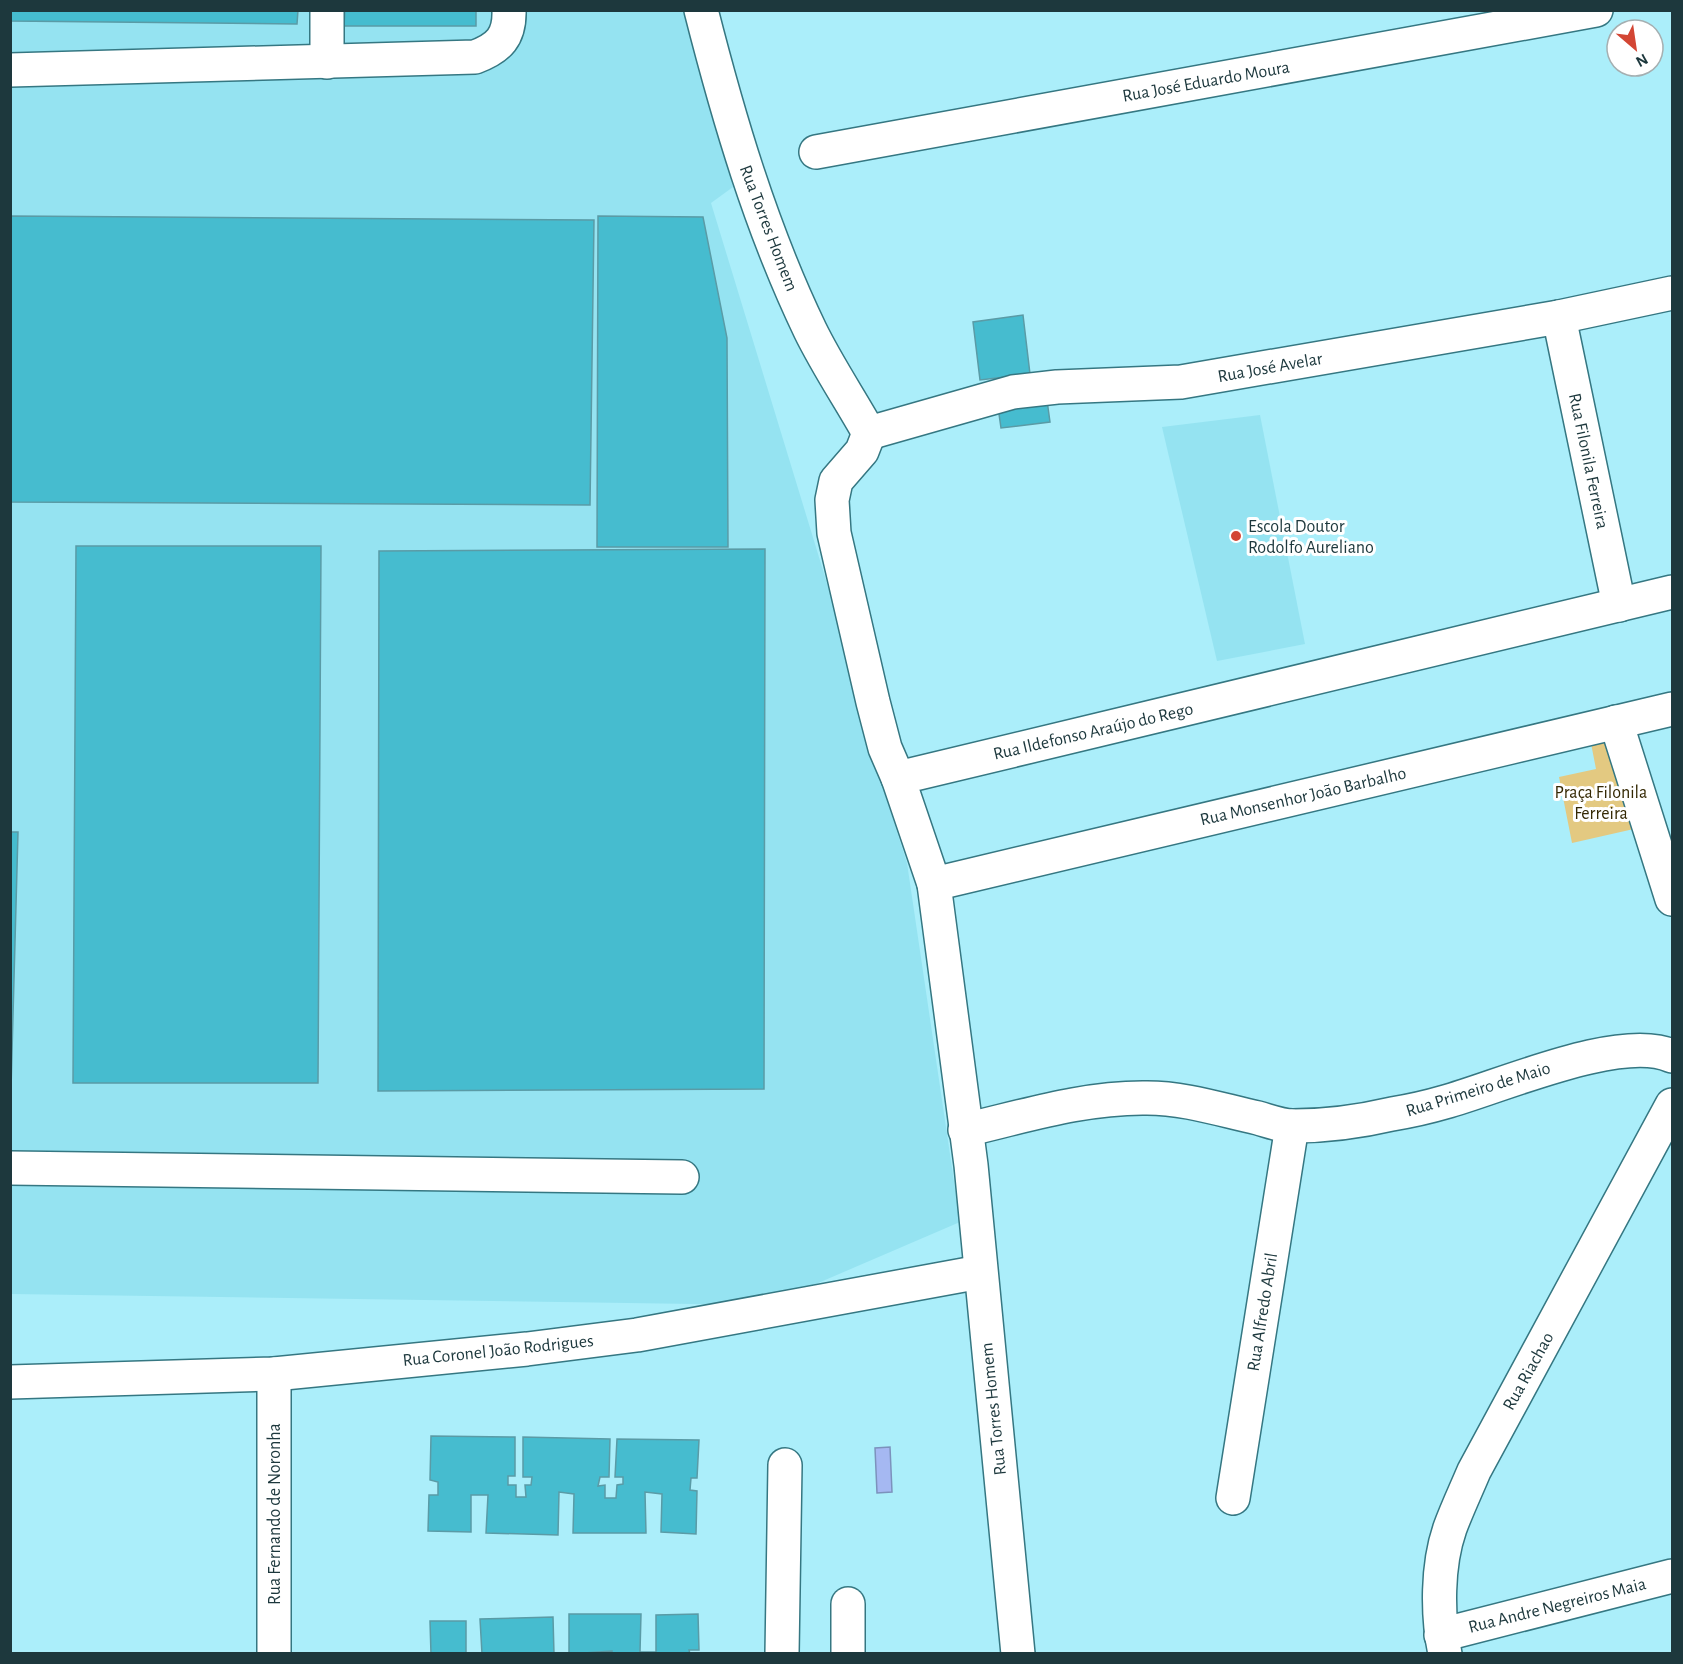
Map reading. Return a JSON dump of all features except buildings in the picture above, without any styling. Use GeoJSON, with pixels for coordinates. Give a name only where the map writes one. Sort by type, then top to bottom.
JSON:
{"type":"FeatureCollection","features":[{"type":"Feature","properties":{"kind":"street"},"geometry":{"type":"LineString","coordinates":[[327,10],[327,62]]}},
{"type":"Feature","properties":{"kind":"street"},"geometry":{"type":"LineString","coordinates":[[10,70],[475,57],[500,45],[507,34],[509,10]]}},
{"type":"Feature","properties":{"kind":"street","name":"Rua Torres Homem"},"geometry":{"type":"LineString","coordinates":[[701,10],[725,104],[744,166],[782,268],[811,332],[869,433]]}},
{"type":"Feature","properties":{"kind":"street","name":"Rua José Eduardo Moura"},"geometry":{"type":"LineString","coordinates":[[816,152],[1596,10]]}},
{"type":"Feature","properties":{"kind":"street","name":"Rua José Avelar"},"geometry":{"type":"LineString","coordinates":[[869,433],[1013,392],[1057,387],[1181,382],[1559,318],[1672,294]]}},
{"type":"Feature","properties":{"kind":"street","name":"Rua Filonila Ferreira"},"geometry":{"type":"LineString","coordinates":[[1559,318],[1619,605]]}},
{"type":"Feature","properties":{"kind":"street"},"geometry":{"type":"LineString","coordinates":[[869,433],[862,451],[836,481],[832,500],[834,533],[885,748],[898,778],[934,884],[965,1130]]}},
{"type":"Feature","properties":{"kind":"street","name":"Rua Ildefonso Araújo do Rego"},"geometry":{"type":"LineString","coordinates":[[898,778],[1672,592]]}},
{"type":"Feature","properties":{"kind":"street","name":"Rua Monsenhor João Barbalho"},"geometry":{"type":"LineString","coordinates":[[934,884],[1672,709]]}},
{"type":"Feature","properties":{"kind":"street"},"geometry":{"type":"LineString","coordinates":[[1616,722],[1672,896]]}},
{"type":"Feature","properties":{"kind":"street","name":"Rua Primeiro de Maio"},"geometry":{"type":"LineString","coordinates":[[965,1130],[1088,1101],[1148,1098],[1194,1101],[1292,1126],[1390,1115],[1446,1102],[1549,1068],[1595,1056],[1639,1051],[1662,1051],[1672,1056]]}},
{"type":"Feature","properties":{"kind":"street","name":"Rua Riachao"},"geometry":{"type":"LineString","coordinates":[[1443,1644],[1442,1570],[1449,1530],[1474,1471],[1672,1106]]}},
{"type":"Feature","properties":{"kind":"street","name":"Rua Alfredo Abril"},"geometry":{"type":"LineString","coordinates":[[1233,1498],[1292,1126]]}},
{"type":"Feature","properties":{"kind":"street","name":"Rua Torres Homem"},"geometry":{"type":"LineString","coordinates":[[965,1130],[971,1165],[1018,1653]]}},
{"type":"Feature","properties":{"kind":"street"},"geometry":{"type":"LineString","coordinates":[[10,1168],[682,1177]]}},
{"type":"Feature","properties":{"kind":"street","name":"Rua Coronel João Rodrigues"},"geometry":{"type":"LineString","coordinates":[[10,1382],[274,1374],[527,1349],[637,1335],[980,1272]]}},
{"type":"Feature","properties":{"kind":"street","name":"Rua Fernando de Noronha"},"geometry":{"type":"LineString","coordinates":[[274,1374],[274,1653]]}},
{"type":"Feature","properties":{"kind":"street"},"geometry":{"type":"LineString","coordinates":[[782,1653],[785,1465]]}},
{"type":"Feature","properties":{"kind":"street","name":"Rua Andre Negreiros Maia"},"geometry":{"type":"LineString","coordinates":[[1443,1644],[1672,1576]]}},
{"type":"Feature","properties":{"kind":"street"},"geometry":{"type":"LineString","coordinates":[[848,1604],[848,1653]]}},
{"type":"Feature","properties":{"kind":"shaded area"},"geometry":{"type":"Polygon","coordinates":[[[11,11],[691,11],[733,187],[711,203],[872,731],[882,785],[907,863],[960,1222],[767,1305],[11,1294],[11,11]]]}},
{"type":"Feature","properties":{"kind":"shaded area","name":"Escola Doutor Rodolfo Aureliano"},"geometry":{"type":"Polygon","coordinates":[[[1260,415],[1305,644],[1217,661],[1162,427],[1260,415]]]}},
{"type":"Feature","properties":{"kind":"shaded area"},"geometry":{"type":"Polygon","coordinates":[[[890,1447],[892,1492],[877,1493],[875,1448],[890,1447]]]}},
{"type":"Feature","properties":{"kind":"green space","name":"Praça Filonila Ferreira"},"geometry":{"type":"Polygon","coordinates":[[[1605,730],[1647,826],[1572,843],[1559,777],[1596,769],[1589,733],[1605,730]]]}},
{"type":"Feature","properties":{"kind":"place","name":"Escola Doutor Rodolfo Aureliano"},"geometry":{"type":"Point","coordinates":[1236,536]}}]}
